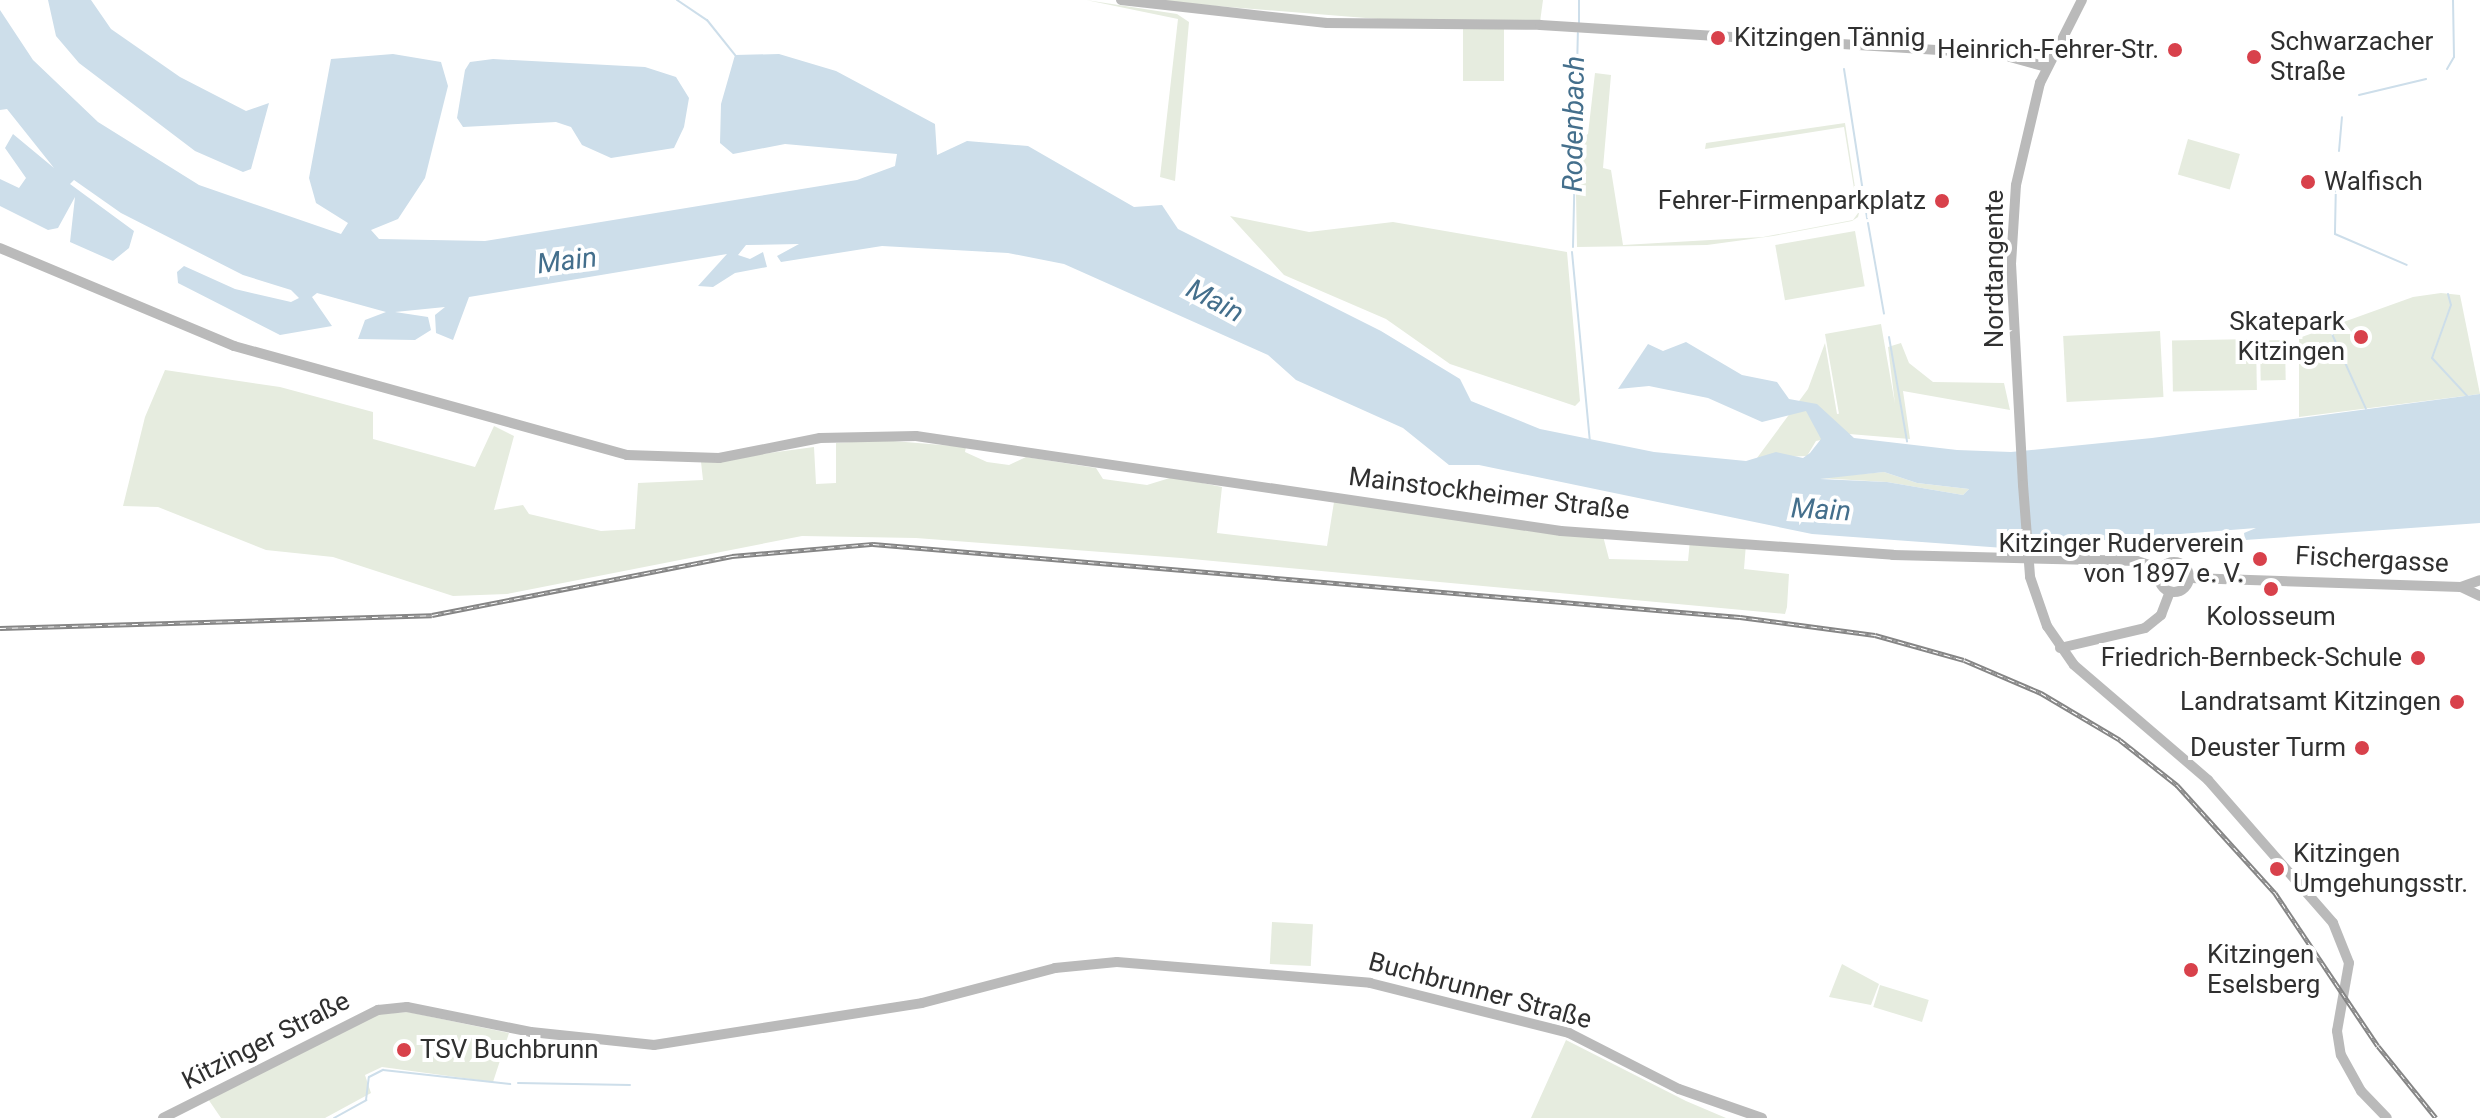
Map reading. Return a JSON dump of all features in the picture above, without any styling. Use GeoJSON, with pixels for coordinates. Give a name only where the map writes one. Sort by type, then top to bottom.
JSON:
{"type":"FeatureCollection","features":[{"type":"Feature","properties":{"kind":"main road"},"geometry":{"type":"LineString","coordinates":[[1121,0],[1327,23],[1578,27],[1999,54],[2047,67]]}},
{"type":"Feature","properties":{"kind":"main road","name":"Nordtangente"},"geometry":{"type":"LineString","coordinates":[[2060,648],[2030,577],[2013,305],[2016,185],[2047,67],[2082,0]]}},
{"type":"Feature","properties":{"kind":"main road","name":"Mainstockheimer Straße"},"geometry":{"type":"LineString","coordinates":[[0,248],[234,346],[627,455],[719,458],[820,438],[887,435],[1561,531],[1884,555],[2137,561],[2161,569]]}},
{"type":"Feature","properties":{"kind":"main road"},"geometry":{"type":"LineString","coordinates":[[2179,562],[2190,578],[2183,590],[2170,592],[2160,583],[2161,569],[2179,562]]}},
{"type":"Feature","properties":{"kind":"main road","name":"Fischergasse"},"geometry":{"type":"LineString","coordinates":[[2190,578],[2281,577],[2479,587]]}},
{"type":"Feature","properties":{"kind":"main road"},"geometry":{"type":"LineString","coordinates":[[2060,648],[2145,628],[2161,615],[2170,592]]}},
{"type":"Feature","properties":{"kind":"main road"},"geometry":{"type":"LineString","coordinates":[[2060,648],[2208,780],[2333,923],[2349,963],[2337,1031],[2341,1055],[2387,1118]]}},
{"type":"Feature","properties":{"kind":"main road","name":"Buchbrunner Straße"},"geometry":{"type":"LineString","coordinates":[[531,1032],[675,1043],[922,1003],[1090,963],[1267,972],[1370,983],[1569,1033],[1679,1089],[1762,1118]]}},
{"type":"Feature","properties":{"kind":"main road","name":"Kitzinger Straße"},"geometry":{"type":"LineString","coordinates":[[163,1118],[378,1010],[438,1011],[531,1032]]}},
{"type":"Feature","properties":{"kind":"shaded area"},"geometry":{"type":"Polygon","coordinates":[[[1086,0],[1177,14],[1189,22],[1175,181],[1160,177],[1178,19],[1086,0]]]}},
{"type":"Feature","properties":{"kind":"shaded area"},"geometry":{"type":"Polygon","coordinates":[[[1141,0],[1543,0],[1540,22],[1403,21],[1141,0]]]}},
{"type":"Feature","properties":{"kind":"shaded area"},"geometry":{"type":"Polygon","coordinates":[[[1463,29],[1504,29],[1504,81],[1463,81],[1463,29]]]}},
{"type":"Feature","properties":{"kind":"shaded area"},"geometry":{"type":"Polygon","coordinates":[[[1595,73],[1611,75],[1603,168],[1611,170],[1623,245],[1763,237],[1853,220],[1858,213],[1844,127],[1705,149],[1706,143],[1845,123],[1859,213],[1858,217],[1852,221],[1773,236],[1707,245],[1577,247],[1575,142],[1588,134],[1595,73]]]}},
{"type":"Feature","properties":{"kind":"shaded area"},"geometry":{"type":"Polygon","coordinates":[[[2188,139],[2240,154],[2230,189],[2178,175],[2188,139]]]}},
{"type":"Feature","properties":{"kind":"shaded area"},"geometry":{"type":"Polygon","coordinates":[[[1230,216],[1309,232],[1393,222],[1567,252],[1580,401],[1575,406],[1450,364],[1386,319],[1284,275],[1230,216]]]}},
{"type":"Feature","properties":{"kind":"shaded area"},"geometry":{"type":"Polygon","coordinates":[[[1855,231],[1865,286],[1785,300],[1775,245],[1855,231]]]}},
{"type":"Feature","properties":{"kind":"shaded area"},"geometry":{"type":"Polygon","coordinates":[[[2441,293],[2460,295],[2480,394],[2299,417],[2299,338],[2413,297],[2441,293]]]}},
{"type":"Feature","properties":{"kind":"shaded area"},"geometry":{"type":"Polygon","coordinates":[[[1881,324],[1895,404],[1888,347],[1901,343],[1909,363],[1933,382],[2004,383],[2010,410],[1903,391],[1910,439],[1849,434],[1816,441],[1807,456],[1757,458],[1808,389],[1825,343],[1839,414],[1825,334],[1881,324]]]}},
{"type":"Feature","properties":{"kind":"shaded area"},"geometry":{"type":"Polygon","coordinates":[[[2160,331],[2163,397],[2067,402],[2063,336],[2160,331]]]}},
{"type":"Feature","properties":{"kind":"shaded area"},"geometry":{"type":"Polygon","coordinates":[[[2256,339],[2257,390],[2173,391],[2172,340],[2256,339]]]}},
{"type":"Feature","properties":{"kind":"shaded area"},"geometry":{"type":"Polygon","coordinates":[[[2260,340],[2285,340],[2286,380],[2261,380],[2260,340]]]}},
{"type":"Feature","properties":{"kind":"shaded area"},"geometry":{"type":"Polygon","coordinates":[[[165,370],[280,387],[373,412],[373,439],[475,467],[494,426],[514,436],[494,510],[523,505],[529,514],[601,531],[635,529],[638,483],[703,480],[701,462],[814,447],[816,484],[836,483],[836,443],[881,440],[966,447],[965,452],[987,462],[1009,465],[1026,457],[1096,468],[1103,479],[1147,485],[1173,477],[1222,487],[1217,533],[1327,546],[1334,502],[1603,536],[1609,559],[1688,561],[1690,540],[1746,544],[1744,569],[1789,574],[1787,607],[1785,614],[1181,558],[916,538],[802,536],[507,594],[453,596],[333,557],[266,550],[158,507],[123,506],[145,417],[165,370]]]}},
{"type":"Feature","properties":{"kind":"shaded area"},"geometry":{"type":"Polygon","coordinates":[[[1884,472],[1917,483],[1969,489],[1963,495],[1887,482],[1817,478],[1884,472]]]}},
{"type":"Feature","properties":{"kind":"shaded area"},"geometry":{"type":"Polygon","coordinates":[[[1272,922],[1313,924],[1311,966],[1270,964],[1272,922]]]}},
{"type":"Feature","properties":{"kind":"shaded area"},"geometry":{"type":"Polygon","coordinates":[[[1842,964],[1879,984],[1871,1005],[1829,997],[1842,964]]]}},
{"type":"Feature","properties":{"kind":"shaded area"},"geometry":{"type":"Polygon","coordinates":[[[1880,985],[1929,1000],[1922,1022],[1873,1007],[1880,985]]]}},
{"type":"Feature","properties":{"kind":"shaded area","name":"TSV Buchbrunn"},"geometry":{"type":"Polygon","coordinates":[[[408,1012],[509,1033],[493,1082],[382,1067],[365,1075],[371,1093],[325,1118],[221,1118],[208,1099],[338,1031],[380,1014],[408,1012]]]}},
{"type":"Feature","properties":{"kind":"shaded area"},"geometry":{"type":"Polygon","coordinates":[[[1566,1040],[1686,1101],[1726,1118],[1531,1118],[1566,1040]]]}},
{"type":"Feature","properties":{"kind":"water"},"geometry":{"type":"Polygon","coordinates":[[[48,0],[91,0],[111,29],[180,77],[246,111],[269,103],[251,169],[243,172],[195,151],[79,63],[56,36],[48,0]]]}},
{"type":"Feature","properties":{"kind":"water","name":"Main"},"geometry":{"type":"Polygon","coordinates":[[[0,10],[33,60],[98,122],[199,185],[341,234],[348,223],[316,203],[309,178],[331,59],[393,54],[441,62],[448,86],[425,178],[398,219],[371,230],[379,239],[485,241],[857,180],[895,166],[897,154],[785,144],[733,154],[720,143],[721,104],[735,55],[779,54],[836,71],[935,124],[937,155],[967,141],[1028,146],[1134,207],[1162,205],[1178,229],[1381,331],[1460,379],[1471,401],[1540,429],[1654,452],[1746,461],[1776,452],[1803,458],[1810,453],[1821,439],[1806,411],[1762,422],[1708,398],[1649,386],[1618,389],[1648,344],[1663,351],[1686,342],[1742,375],[1777,382],[1789,399],[1817,404],[1854,438],[1957,450],[2011,452],[2152,438],[2480,394],[2480,523],[2245,540],[2244,533],[2256,528],[2004,548],[1812,534],[1479,465],[1449,465],[1403,428],[1296,380],[1268,355],[1064,264],[1008,253],[882,246],[781,262],[777,256],[799,244],[746,245],[738,255],[750,259],[763,252],[767,267],[735,273],[713,287],[698,286],[727,254],[469,297],[453,340],[436,333],[435,315],[445,307],[395,312],[428,317],[431,330],[415,340],[358,339],[365,320],[386,312],[317,293],[312,297],[332,326],[280,335],[178,283],[177,272],[184,266],[235,289],[291,302],[299,298],[291,290],[243,275],[121,213],[74,180],[70,184],[134,231],[129,248],[113,261],[70,242],[75,197],[58,228],[48,230],[0,206],[0,179],[19,188],[26,178],[5,148],[13,134],[54,168],[7,109],[0,110],[0,10]],[[1884,472],[1820,479],[1887,482],[1963,495],[1969,489],[1917,483],[1884,472]]]}},
{"type":"Feature","properties":{"kind":"water"},"geometry":{"type":"Polygon","coordinates":[[[493,59],[645,67],[676,77],[689,98],[684,127],[674,148],[611,158],[582,145],[571,127],[556,122],[463,127],[457,118],[465,70],[470,62],[493,59]]]}},
{"type":"Feature","properties":{"kind":"waterway"},"geometry":{"type":"LineString","coordinates":[[677,0],[707,20],[735,55]]}},
{"type":"Feature","properties":{"kind":"waterway","name":"Rodenbach"},"geometry":{"type":"LineString","coordinates":[[1579,0],[1579,23]]}},
{"type":"Feature","properties":{"kind":"waterway"},"geometry":{"type":"LineString","coordinates":[[2447,69],[2454,57],[2453,0]]}},
{"type":"Feature","properties":{"kind":"waterway"},"geometry":{"type":"LineString","coordinates":[[1573,247],[1578,33]]}},
{"type":"Feature","properties":{"kind":"waterway"},"geometry":{"type":"LineString","coordinates":[[1844,69],[1867,218]]}},
{"type":"Feature","properties":{"kind":"waterway"},"geometry":{"type":"LineString","coordinates":[[2359,95],[2426,79]]}},
{"type":"Feature","properties":{"kind":"waterway"},"geometry":{"type":"LineString","coordinates":[[2339,151],[2342,117]]}},
{"type":"Feature","properties":{"kind":"waterway"},"geometry":{"type":"LineString","coordinates":[[2336,180],[2335,234],[2407,265]]}},
{"type":"Feature","properties":{"kind":"waterway"},"geometry":{"type":"LineString","coordinates":[[1868,223],[1884,314]]}},
{"type":"Feature","properties":{"kind":"waterway","name":"Rodenbach"},"geometry":{"type":"LineString","coordinates":[[1572,252],[1590,441]]}},
{"type":"Feature","properties":{"kind":"waterway"},"geometry":{"type":"LineString","coordinates":[[2448,294],[2451,305],[2432,358],[2469,398]]}},
{"type":"Feature","properties":{"kind":"waterway"},"geometry":{"type":"LineString","coordinates":[[2332,334],[2366,409]]}},
{"type":"Feature","properties":{"kind":"waterway"},"geometry":{"type":"LineString","coordinates":[[1889,337],[1907,441]]}},
{"type":"Feature","properties":{"kind":"waterway"},"geometry":{"type":"LineString","coordinates":[[334,1118],[366,1100],[369,1077],[383,1070],[510,1084]]}},
{"type":"Feature","properties":{"kind":"waterway"},"geometry":{"type":"LineString","coordinates":[[518,1083],[630,1085]]}},
{"type":"Feature","properties":{"kind":"railway"},"geometry":{"type":"LineString","coordinates":[[0,628],[432,615],[732,556],[873,544],[1740,617],[1875,635],[1964,660],[2041,693],[2120,740],[2177,785],[2275,893],[2378,1046],[2436,1118]]}},
{"type":"Feature","properties":{"kind":"place","name":"Kitzingen Tännig"},"geometry":{"type":"Point","coordinates":[1718,38]}},
{"type":"Feature","properties":{"kind":"place","name":"Heinrich-Fehrer-Str."},"geometry":{"type":"Point","coordinates":[2175,50]}},
{"type":"Feature","properties":{"kind":"place","name":"Schwarzacher Straße"},"geometry":{"type":"Point","coordinates":[2254,57]}},
{"type":"Feature","properties":{"kind":"place","name":"Walfisch"},"geometry":{"type":"Point","coordinates":[2308,182]}},
{"type":"Feature","properties":{"kind":"place","name":"Fehrer-Firmenparkplatz"},"geometry":{"type":"Point","coordinates":[1942,201]}},
{"type":"Feature","properties":{"kind":"place","name":"Skatepark Kitzingen"},"geometry":{"type":"Point","coordinates":[2361,337]}},
{"type":"Feature","properties":{"kind":"place","name":"Kitzinger Ruderverein von 1897 e. V."},"geometry":{"type":"Point","coordinates":[2260,559]}},
{"type":"Feature","properties":{"kind":"place","name":"Kolosseum"},"geometry":{"type":"Point","coordinates":[2271,589]}},
{"type":"Feature","properties":{"kind":"place","name":"Friedrich-Bernbeck-Schule"},"geometry":{"type":"Point","coordinates":[2418,658]}},
{"type":"Feature","properties":{"kind":"place","name":"Landratsamt Kitzingen"},"geometry":{"type":"Point","coordinates":[2457,702]}},
{"type":"Feature","properties":{"kind":"place","name":"Deuster Turm"},"geometry":{"type":"Point","coordinates":[2362,748]}},
{"type":"Feature","properties":{"kind":"place","name":"Kitzingen Umgehungsstr."},"geometry":{"type":"Point","coordinates":[2277,869]}},
{"type":"Feature","properties":{"kind":"place","name":"Kitzingen Eselsberg"},"geometry":{"type":"Point","coordinates":[2191,970]}},
{"type":"Feature","properties":{"kind":"place","name":"TSV Buchbrunn"},"geometry":{"type":"Point","coordinates":[404,1050]}}]}
